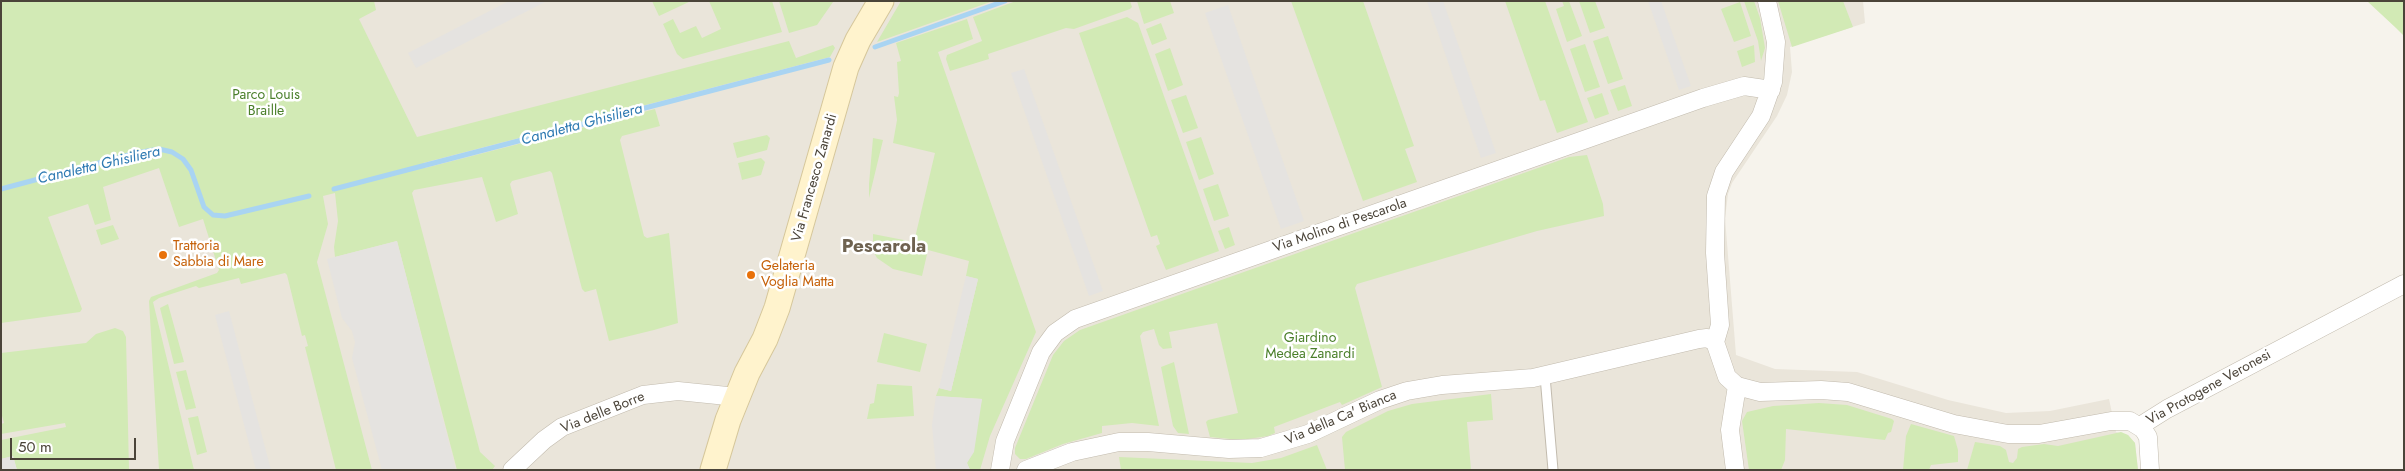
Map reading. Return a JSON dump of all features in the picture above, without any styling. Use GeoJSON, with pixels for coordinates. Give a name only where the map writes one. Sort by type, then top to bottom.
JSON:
{"type":"FeatureCollection","features":[{"type":"Feature","properties":{"kind":"main road","name":"Via Francesco Zanardi"},"geometry":{"type":"LineString","coordinates":[[713,470],[737,397],[750,366],[766,339],[777,308],[849,59],[880,1]]}},
{"type":"Feature","properties":{"kind":"street"},"geometry":{"type":"LineString","coordinates":[[1735,470],[1730,430],[1737,386],[1727,377],[1722,367],[1715,342],[1720,325],[1714,222],[1718,189],[1724,172],[1761,116],[1771,90],[1777,54],[1774,28],[1766,1]]}},
{"type":"Feature","properties":{"kind":"street","name":"Via Molino di Pescarola"},"geometry":{"type":"LineString","coordinates":[[1000,470],[1005,440],[1041,352],[1055,333],[1075,319],[1703,98],[1744,86],[1771,90]]}},
{"type":"Feature","properties":{"kind":"street","name":"Via Protogene Veronesi"},"geometry":{"type":"LineString","coordinates":[[1737,386],[1766,392],[1821,390],[1848,392],[1954,424],[2008,434],[2062,431],[2118,420],[2130,421],[2140,426],[2167,409],[2404,284]]}},
{"type":"Feature","properties":{"kind":"street","name":"Via della Ca' Bianca"},"geometry":{"type":"LineString","coordinates":[[1026,470],[1079,450],[1119,442],[1148,442],[1229,449],[1261,448],[1308,434],[1380,400],[1407,391],[1545,376],[1699,339],[1706,338],[1715,342]]}},
{"type":"Feature","properties":{"kind":"street","name":"Via delle Borre"},"geometry":{"type":"LineString","coordinates":[[512,470],[544,440],[562,428],[643,395],[678,391],[737,397]]}},
{"type":"Feature","properties":{"kind":"street"},"geometry":{"type":"LineString","coordinates":[[2140,426],[2148,437],[2150,470]]}},
{"type":"Feature","properties":{"kind":"lane"},"geometry":{"type":"LineString","coordinates":[[1545,376],[1553,470]]}},
{"type":"Feature","properties":{"kind":"shaded area"},"geometry":{"type":"Polygon","coordinates":[[[1,1],[1863,1],[1865,23],[1790,47],[1792,72],[1787,95],[1777,116],[1732,183],[1728,194],[1725,218],[1736,355],[1775,369],[1857,372],[1948,400],[2006,413],[2050,411],[2109,399],[2116,432],[2128,435],[2135,443],[2138,470],[1,470],[1,1]]]}},
{"type":"Feature","properties":{"kind":"shaded area"},"geometry":{"type":"Polygon","coordinates":[[[509,1],[547,1],[416,68],[408,53],[509,1]]]}},
{"type":"Feature","properties":{"kind":"shaded area"},"geometry":{"type":"Polygon","coordinates":[[[1427,1],[1443,1],[1496,153],[1481,158],[1427,1]]]}},
{"type":"Feature","properties":{"kind":"shaded area"},"geometry":{"type":"Polygon","coordinates":[[[1648,1],[1661,1],[1691,86],[1679,90],[1648,1]]]}},
{"type":"Feature","properties":{"kind":"shaded area"},"geometry":{"type":"Polygon","coordinates":[[[1228,5],[1304,221],[1281,229],[1205,13],[1228,5]]]}},
{"type":"Feature","properties":{"kind":"shaded area"},"geometry":{"type":"Polygon","coordinates":[[[1024,69],[1103,291],[1089,296],[1011,73],[1024,69]]]}},
{"type":"Feature","properties":{"kind":"shaded area"},"geometry":{"type":"Polygon","coordinates":[[[397,241],[456,470],[382,470],[352,358],[355,342],[352,331],[342,318],[327,259],[397,241]]]}},
{"type":"Feature","properties":{"kind":"shaded area"},"geometry":{"type":"Polygon","coordinates":[[[966,276],[978,279],[951,391],[939,388],[966,276]]]}},
{"type":"Feature","properties":{"kind":"shaded area"},"geometry":{"type":"Polygon","coordinates":[[[229,311],[271,470],[256,470],[215,315],[229,311]]]}},
{"type":"Feature","properties":{"kind":"shaded area"},"geometry":{"type":"Polygon","coordinates":[[[936,396],[982,399],[974,452],[967,463],[970,470],[936,470],[932,425],[936,396]]]}},
{"type":"Feature","properties":{"kind":"shaded area"},"geometry":{"type":"Polygon","coordinates":[[[13,456],[17,470],[1,470],[1,459],[13,456]]]}},
{"type":"Feature","properties":{"kind":"green space","name":"Parco Louis Braille"},"geometry":{"type":"Polygon","coordinates":[[[1,1],[374,1],[376,10],[359,19],[417,137],[789,41],[796,58],[833,45],[835,48],[830,57],[423,163],[425,168],[655,109],[660,126],[622,136],[620,140],[644,236],[647,238],[669,233],[678,323],[654,330],[609,341],[596,289],[585,292],[582,289],[550,171],[512,181],[510,184],[518,214],[496,222],[482,177],[414,190],[412,193],[480,452],[495,466],[492,470],[457,470],[397,241],[335,257],[334,247],[338,221],[335,193],[323,196],[328,224],[317,262],[372,470],[336,470],[305,347],[308,346],[305,335],[302,336],[285,273],[241,284],[239,278],[199,288],[196,286],[159,298],[153,302],[194,470],[159,470],[149,301],[151,297],[217,273],[219,270],[203,219],[179,227],[159,168],[103,187],[111,220],[95,225],[88,204],[48,217],[82,309],[80,312],[1,323],[1,1]]]}},
{"type":"Feature","properties":{"kind":"green space"},"geometry":{"type":"Polygon","coordinates":[[[652,1],[691,1],[659,16],[652,1]]]}},
{"type":"Feature","properties":{"kind":"green space"},"geometry":{"type":"Polygon","coordinates":[[[709,1],[772,1],[782,32],[683,59],[677,54],[663,24],[673,19],[680,33],[696,26],[702,38],[721,29],[709,1]]]}},
{"type":"Feature","properties":{"kind":"green space"},"geometry":{"type":"Polygon","coordinates":[[[779,1],[833,2],[817,25],[789,33],[779,1]]]}},
{"type":"Feature","properties":{"kind":"green space"},"geometry":{"type":"Polygon","coordinates":[[[901,1],[993,1],[877,42],[901,1]]]}},
{"type":"Feature","properties":{"kind":"green space"},"geometry":{"type":"Polygon","coordinates":[[[1016,1],[1130,1],[1132,7],[1074,29],[1066,28],[988,54],[989,59],[950,71],[946,59],[947,55],[982,41],[973,17],[1016,1]]]}},
{"type":"Feature","properties":{"kind":"green space"},"geometry":{"type":"Polygon","coordinates":[[[1137,1],[1170,1],[1174,13],[1144,24],[1137,1]]]}},
{"type":"Feature","properties":{"kind":"green space"},"geometry":{"type":"Polygon","coordinates":[[[1291,1],[1363,1],[1414,146],[1405,149],[1417,182],[1363,201],[1291,1]]]}},
{"type":"Feature","properties":{"kind":"green space"},"geometry":{"type":"Polygon","coordinates":[[[1505,1],[1545,1],[1588,122],[1557,133],[1545,100],[1540,101],[1505,1]]]}},
{"type":"Feature","properties":{"kind":"green space"},"geometry":{"type":"Polygon","coordinates":[[[1562,1],[1569,1],[1582,36],[1567,42],[1556,9],[1564,6],[1562,1]]]}},
{"type":"Feature","properties":{"kind":"green space"},"geometry":{"type":"Polygon","coordinates":[[[1579,1],[1595,1],[1605,28],[1590,33],[1579,1]]]}},
{"type":"Feature","properties":{"kind":"green space"},"geometry":{"type":"Polygon","coordinates":[[[1744,1],[1754,1],[1760,18],[1765,48],[1761,61],[1758,41],[1744,1]]]}},
{"type":"Feature","properties":{"kind":"green space"},"geometry":{"type":"Polygon","coordinates":[[[1778,1],[1843,1],[1853,27],[1792,47],[1778,1]]]}},
{"type":"Feature","properties":{"kind":"green space"},"geometry":{"type":"Polygon","coordinates":[[[2367,1],[2404,1],[2404,36],[2396,28],[2367,1]]]}},
{"type":"Feature","properties":{"kind":"green space"},"geometry":{"type":"Polygon","coordinates":[[[1740,2],[1751,36],[1734,42],[1721,9],[1740,2]]]}},
{"type":"Feature","properties":{"kind":"green space"},"geometry":{"type":"Polygon","coordinates":[[[1127,17],[1138,23],[1219,251],[1166,270],[1156,246],[1160,244],[1157,235],[1151,237],[1079,33],[1127,17]]]}},
{"type":"Feature","properties":{"kind":"green space"},"geometry":{"type":"Polygon","coordinates":[[[967,19],[973,39],[938,52],[1036,332],[990,436],[980,470],[970,470],[967,463],[982,399],[936,396],[939,388],[951,391],[978,279],[966,276],[969,261],[928,250],[922,276],[893,269],[877,258],[873,251],[873,234],[914,242],[935,153],[893,143],[897,120],[894,96],[898,97],[899,93],[897,62],[901,61],[896,43],[967,19]]]}},
{"type":"Feature","properties":{"kind":"green space"},"geometry":{"type":"Polygon","coordinates":[[[1161,23],[1167,39],[1152,45],[1146,29],[1161,23]]]}},
{"type":"Feature","properties":{"kind":"green space"},"geometry":{"type":"Polygon","coordinates":[[[1608,36],[1623,79],[1608,84],[1593,41],[1608,36]]]}},
{"type":"Feature","properties":{"kind":"green space"},"geometry":{"type":"Polygon","coordinates":[[[1585,44],[1600,87],[1585,92],[1570,49],[1585,44]]]}},
{"type":"Feature","properties":{"kind":"green space"},"geometry":{"type":"Polygon","coordinates":[[[1754,45],[1755,62],[1742,67],[1737,51],[1754,45]]]}},
{"type":"Feature","properties":{"kind":"green space"},"geometry":{"type":"Polygon","coordinates":[[[1170,48],[1183,85],[1168,91],[1155,54],[1170,48]]]}},
{"type":"Feature","properties":{"kind":"green space"},"geometry":{"type":"Polygon","coordinates":[[[1625,85],[1632,106],[1618,111],[1610,90],[1625,85]]]}},
{"type":"Feature","properties":{"kind":"green space"},"geometry":{"type":"Polygon","coordinates":[[[1602,93],[1609,114],[1595,119],[1587,98],[1602,93]]]}},
{"type":"Feature","properties":{"kind":"green space"},"geometry":{"type":"Polygon","coordinates":[[[1186,95],[1198,128],[1183,133],[1171,100],[1186,95]]]}},
{"type":"Feature","properties":{"kind":"green space"},"geometry":{"type":"Polygon","coordinates":[[[767,135],[770,138],[767,150],[737,158],[733,143],[767,135]]]}},
{"type":"Feature","properties":{"kind":"green space"},"geometry":{"type":"Polygon","coordinates":[[[1201,137],[1214,174],[1199,180],[1186,142],[1201,137]]]}},
{"type":"Feature","properties":{"kind":"green space"},"geometry":{"type":"Polygon","coordinates":[[[873,138],[883,140],[869,198],[869,184],[873,138]]]}},
{"type":"Feature","properties":{"kind":"green space","name":"Giardino Medea Zanardi"},"geometry":{"type":"Polygon","coordinates":[[[1587,155],[1603,204],[1604,216],[1537,231],[1357,284],[1355,288],[1382,387],[1342,405],[1340,402],[1274,427],[1275,433],[1268,436],[1241,440],[1210,437],[1206,422],[1208,420],[1238,413],[1217,323],[1169,332],[1172,348],[1163,349],[1159,345],[1154,329],[1143,332],[1140,336],[1159,426],[1132,423],[1102,426],[1102,433],[1063,444],[1026,459],[1020,459],[1015,454],[1015,448],[1053,355],[1064,341],[1080,330],[1569,157],[1587,155]]]}},
{"type":"Feature","properties":{"kind":"green space"},"geometry":{"type":"Polygon","coordinates":[[[761,158],[765,162],[761,175],[742,180],[738,163],[761,158]]]}},
{"type":"Feature","properties":{"kind":"green space"},"geometry":{"type":"Polygon","coordinates":[[[1218,184],[1229,216],[1214,221],[1203,189],[1218,184]]]}},
{"type":"Feature","properties":{"kind":"green space"},"geometry":{"type":"Polygon","coordinates":[[[113,225],[119,239],[101,245],[96,230],[113,225]]]}},
{"type":"Feature","properties":{"kind":"green space"},"geometry":{"type":"Polygon","coordinates":[[[1229,227],[1235,245],[1225,249],[1218,231],[1229,227]]]}},
{"type":"Feature","properties":{"kind":"green space"},"geometry":{"type":"Polygon","coordinates":[[[168,304],[184,362],[174,364],[160,308],[168,304]]]}},
{"type":"Feature","properties":{"kind":"green space"},"geometry":{"type":"Polygon","coordinates":[[[115,328],[123,331],[126,337],[129,470],[17,470],[13,456],[1,459],[1,440],[66,427],[65,423],[1,434],[1,424],[4,423],[1,412],[1,353],[86,343],[96,334],[115,328]]]}},
{"type":"Feature","properties":{"kind":"green space"},"geometry":{"type":"Polygon","coordinates":[[[884,333],[927,344],[920,372],[877,362],[884,333]]]}},
{"type":"Feature","properties":{"kind":"green space"},"geometry":{"type":"Polygon","coordinates":[[[1174,362],[1189,434],[1178,433],[1173,426],[1161,367],[1174,362]]]}},
{"type":"Feature","properties":{"kind":"green space"},"geometry":{"type":"Polygon","coordinates":[[[186,370],[196,408],[186,410],[176,372],[186,370]]]}},
{"type":"Feature","properties":{"kind":"green space"},"geometry":{"type":"Polygon","coordinates":[[[877,384],[912,386],[914,416],[867,419],[870,404],[874,403],[877,384]]]}},
{"type":"Feature","properties":{"kind":"green space"},"geometry":{"type":"Polygon","coordinates":[[[1491,394],[1493,420],[1467,422],[1471,470],[1345,470],[1342,437],[1346,432],[1388,411],[1412,404],[1491,394]]]}},
{"type":"Feature","properties":{"kind":"green space"},"geometry":{"type":"Polygon","coordinates":[[[1819,403],[1847,405],[1892,419],[1894,421],[1891,432],[1888,433],[1885,440],[1786,429],[1785,460],[1781,470],[1749,470],[1742,421],[1747,412],[1773,406],[1819,403]]]}},
{"type":"Feature","properties":{"kind":"green space"},"geometry":{"type":"Polygon","coordinates":[[[198,416],[207,452],[197,455],[188,418],[198,416]]]}},
{"type":"Feature","properties":{"kind":"green space"},"geometry":{"type":"Polygon","coordinates":[[[1911,424],[1954,436],[1958,450],[1958,462],[1931,465],[1929,470],[1903,470],[1906,436],[1911,424]]]}},
{"type":"Feature","properties":{"kind":"green space"},"geometry":{"type":"Polygon","coordinates":[[[2121,432],[2128,435],[2135,443],[2138,470],[1967,470],[1975,442],[2000,446],[2006,450],[2009,462],[2013,463],[2017,458],[2018,449],[2022,447],[2044,444],[2058,446],[2121,432]]]}},
{"type":"Feature","properties":{"kind":"green space"},"geometry":{"type":"Polygon","coordinates":[[[1317,445],[1327,470],[1121,470],[1119,457],[1252,463],[1281,458],[1317,445]]]}},
{"type":"Feature","properties":{"kind":"waterway","name":"Canaletta Ghisiliera"},"geometry":{"type":"LineString","coordinates":[[875,47],[1005,1]]}},
{"type":"Feature","properties":{"kind":"waterway","name":"Canaletta Ghisiliera"},"geometry":{"type":"LineString","coordinates":[[334,189],[829,60]]}},
{"type":"Feature","properties":{"kind":"waterway","name":"Canaletta Ghisiliera"},"geometry":{"type":"LineString","coordinates":[[1,189],[136,153],[159,149],[172,152],[183,159],[191,170],[204,207],[213,215],[225,216],[309,196]]}},
{"type":"Feature","properties":{"kind":"place","name":"Trattoria Sabbia di Mare"},"geometry":{"type":"Point","coordinates":[163,255]}},
{"type":"Feature","properties":{"kind":"place","name":"Gelateria Voglia Matta"},"geometry":{"type":"Point","coordinates":[751,275]}},
{"type":"Feature","properties":{"kind":"district","name":"Pescarola"},"geometry":{"type":"Point","coordinates":[884,247]}}]}
